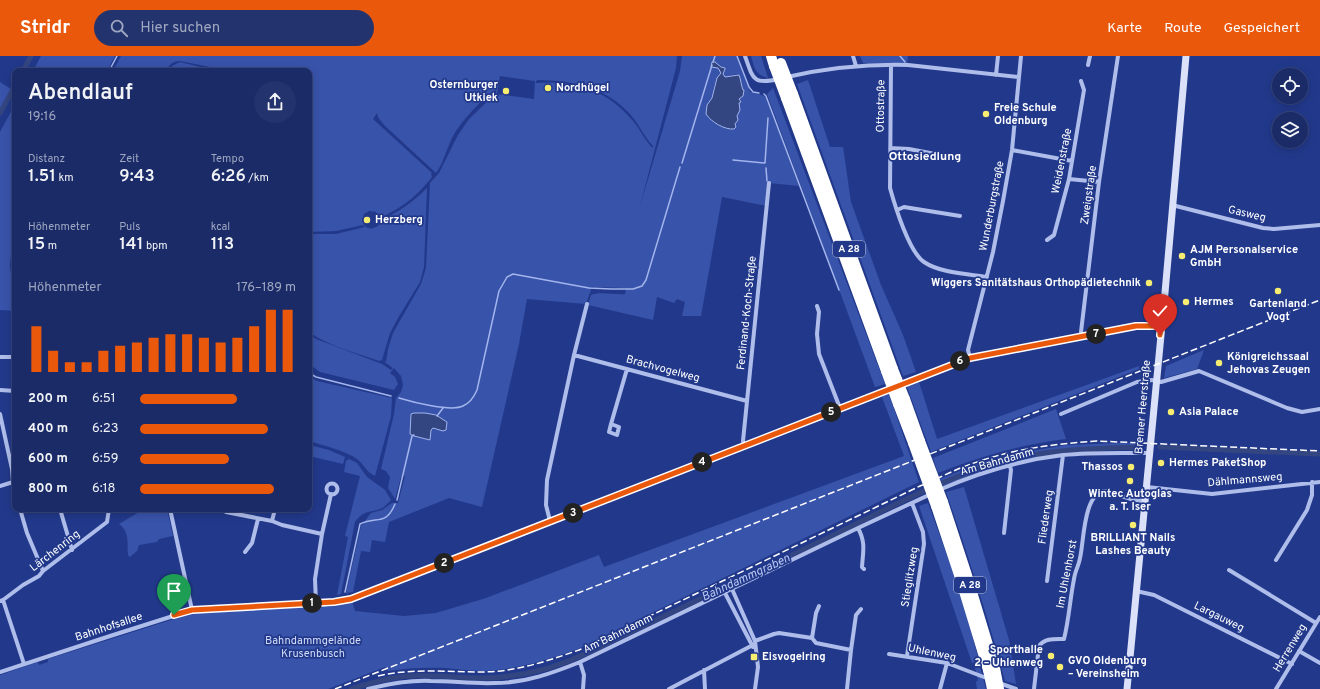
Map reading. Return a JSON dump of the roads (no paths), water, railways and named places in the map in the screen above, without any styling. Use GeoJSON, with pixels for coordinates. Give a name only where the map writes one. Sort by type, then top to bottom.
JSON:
{"type":"FeatureCollection","features":[{"type":"Feature","properties":{"kind":"highway","name":"A 28"},"geometry":{"type":"LineString","coordinates":[[771,56],[778,62],[789,96],[901,402],[966,572],[991,669],[1000,689]]}},
{"type":"Feature","properties":{"kind":"highway","name":"A 28"},"geometry":{"type":"LineString","coordinates":[[991,669],[992,689]]}},
{"type":"Feature","properties":{"kind":"street"},"geometry":{"type":"LineString","coordinates":[[745,56],[753,76],[759,81],[766,82],[810,72],[856,66],[891,65],[908,65],[996,75],[1019,76]]}},
{"type":"Feature","properties":{"kind":"street"},"geometry":{"type":"LineString","coordinates":[[853,56],[856,66]]}},
{"type":"Feature","properties":{"kind":"street"},"geometry":{"type":"LineString","coordinates":[[996,75],[998,56]]}},
{"type":"Feature","properties":{"kind":"street","name":"Wunderburgstraße"},"geometry":{"type":"LineString","coordinates":[[970,358],[968,350],[987,277],[1012,150],[1021,56]]}},
{"type":"Feature","properties":{"kind":"street"},"geometry":{"type":"LineString","coordinates":[[1088,65],[1090,56]]}},
{"type":"Feature","properties":{"kind":"street","name":"Zweigstraße"},"geometry":{"type":"LineString","coordinates":[[1082,337],[1080,332],[1118,56]]}},
{"type":"Feature","properties":{"kind":"street","name":"Bremer Heerstraße"},"geometry":{"type":"LineString","coordinates":[[1127,689],[1146,501],[1186,56]]}},
{"type":"Feature","properties":{"kind":"street","name":"Ottostraße"},"geometry":{"type":"LineString","coordinates":[[891,65],[890,188],[911,246],[915,253],[924,262],[940,269],[987,277]]}},
{"type":"Feature","properties":{"kind":"street","name":"Weidenstraße"},"geometry":{"type":"LineString","coordinates":[[1047,240],[1054,235],[1069,179],[1084,90],[1081,81]]}},
{"type":"Feature","properties":{"kind":"street","name":"Ottostraße"},"geometry":{"type":"LineString","coordinates":[[890,148],[909,149],[956,158]]}},
{"type":"Feature","properties":{"kind":"street"},"geometry":{"type":"LineString","coordinates":[[1012,150],[1072,161]]}},
{"type":"Feature","properties":{"kind":"street"},"geometry":{"type":"LineString","coordinates":[[1069,179],[1100,182]]}},
{"type":"Feature","properties":{"kind":"street","name":"Ferdinand-Koch-Straße"},"geometry":{"type":"LineString","coordinates":[[744,445],[743,441],[769,183]]}},
{"type":"Feature","properties":{"kind":"street","name":"Gasweg"},"geometry":{"type":"LineString","coordinates":[[1172,205],[1264,228],[1274,229],[1320,225]]}},
{"type":"Feature","properties":{"kind":"street"},"geometry":{"type":"LineString","coordinates":[[897,210],[904,207],[960,216]]}},
{"type":"Feature","properties":{"kind":"street"},"geometry":{"type":"LineString","coordinates":[[550,521],[546,505],[546,480],[587,304]]}},
{"type":"Feature","properties":{"kind":"street"},"geometry":{"type":"LineString","coordinates":[[817,306],[819,312],[817,334],[819,354],[840,408]]}},
{"type":"Feature","properties":{"kind":"street","name":"Bahnhofsallee"},"geometry":{"type":"LineString","coordinates":[[0,672],[107,636],[192,610],[316,603],[341,601],[358,597],[970,358],[1136,326],[1161,326]]}},
{"type":"Feature","properties":{"kind":"street","name":"Brachvogelweg"},"geometry":{"type":"LineString","coordinates":[[574,355],[747,401]]}},
{"type":"Feature","properties":{"kind":"street"},"geometry":{"type":"LineString","coordinates":[[0,357],[12,357]]}},
{"type":"Feature","properties":{"kind":"street"},"geometry":{"type":"LineString","coordinates":[[611,424],[627,369]]}},
{"type":"Feature","properties":{"kind":"street"},"geometry":{"type":"LineString","coordinates":[[1061,414],[1137,382],[1152,380],[1161,382],[1202,371],[1287,408],[1302,412],[1320,408]]}},
{"type":"Feature","properties":{"kind":"street"},"geometry":{"type":"LineString","coordinates":[[0,390],[12,391]]}},
{"type":"Feature","properties":{"kind":"street"},"geometry":{"type":"LineString","coordinates":[[0,414],[12,469]]}},
{"type":"Feature","properties":{"kind":"street","name":"Am Bahndamm"},"geometry":{"type":"LineString","coordinates":[[368,689],[421,681],[496,683],[520,680],[554,672],[580,662],[858,528],[969,478],[1010,466],[1063,455],[1150,453]]}},
{"type":"Feature","properties":{"kind":"street","name":"Fliederweg"},"geometry":{"type":"LineString","coordinates":[[1047,581],[1063,455]]}},
{"type":"Feature","properties":{"kind":"street"},"geometry":{"type":"LineString","coordinates":[[1004,533],[1011,470],[1010,466]]}},
{"type":"Feature","properties":{"kind":"street"},"geometry":{"type":"LineString","coordinates":[[0,486],[12,482]]}},
{"type":"Feature","properties":{"kind":"street"},"geometry":{"type":"LineString","coordinates":[[1276,560],[1307,510],[1312,495],[1312,482]]}},
{"type":"Feature","properties":{"kind":"street","name":"Dählmannsweg"},"geometry":{"type":"LineString","coordinates":[[1147,487],[1212,494],[1320,482]]}},
{"type":"Feature","properties":{"kind":"street","name":"Im Uhlenhorst"},"geometry":{"type":"LineString","coordinates":[[1034,689],[1039,646],[1042,642],[1048,639],[1064,639],[1074,578],[1080,559],[1086,517],[1091,503],[1101,491],[1106,491],[1134,500],[1146,501]]}},
{"type":"Feature","properties":{"kind":"street"},"geometry":{"type":"LineString","coordinates":[[316,603],[315,579],[322,534],[331,494]]}},
{"type":"Feature","properties":{"kind":"street","name":"Stieglitzweg"},"geometry":{"type":"LineString","coordinates":[[907,656],[924,544],[923,532],[912,503]]}},
{"type":"Feature","properties":{"kind":"street"},"geometry":{"type":"LineString","coordinates":[[21,512],[27,533],[43,571]]}},
{"type":"Feature","properties":{"kind":"street"},"geometry":{"type":"LineString","coordinates":[[61,512],[72,550]]}},
{"type":"Feature","properties":{"kind":"street","name":"Lärchenring"},"geometry":{"type":"LineString","coordinates":[[24,664],[2,600],[39,576],[43,571],[107,522],[109,512]]}},
{"type":"Feature","properties":{"kind":"street"},"geometry":{"type":"LineString","coordinates":[[171,512],[192,610]]}},
{"type":"Feature","properties":{"kind":"street"},"geometry":{"type":"LineString","coordinates":[[226,512],[272,521],[282,525],[322,534]]}},
{"type":"Feature","properties":{"kind":"street"},"geometry":{"type":"LineString","coordinates":[[272,521],[274,512]]}},
{"type":"Feature","properties":{"kind":"street"},"geometry":{"type":"LineString","coordinates":[[245,552],[252,544],[258,519]]}},
{"type":"Feature","properties":{"kind":"street"},"geometry":{"type":"LineString","coordinates":[[858,528],[863,537],[864,543],[862,567],[864,569]]}},
{"type":"Feature","properties":{"kind":"street"},"geometry":{"type":"LineString","coordinates":[[1229,570],[1316,622]]}},
{"type":"Feature","properties":{"kind":"street"},"geometry":{"type":"LineString","coordinates":[[669,689],[704,670],[753,647],[755,641],[732,590]]}},
{"type":"Feature","properties":{"kind":"street","name":"Largauweg"},"geometry":{"type":"LineString","coordinates":[[1136,591],[1154,595],[1292,664]]}},
{"type":"Feature","properties":{"kind":"street"},"geometry":{"type":"LineString","coordinates":[[725,593],[753,647],[758,667],[755,689]]}},
{"type":"Feature","properties":{"kind":"street"},"geometry":{"type":"LineString","coordinates":[[812,638],[816,613],[819,606]]}},
{"type":"Feature","properties":{"kind":"street"},"geometry":{"type":"LineString","coordinates":[[847,689],[856,615],[861,609]]}},
{"type":"Feature","properties":{"kind":"street","name":"Herrenweg"},"geometry":{"type":"LineString","coordinates":[[1276,689],[1320,617]]}},
{"type":"Feature","properties":{"kind":"street"},"geometry":{"type":"LineString","coordinates":[[755,641],[779,633],[812,638],[816,643],[851,650]]}},
{"type":"Feature","properties":{"kind":"street"},"geometry":{"type":"LineString","coordinates":[[1299,651],[1320,663]]}},
{"type":"Feature","properties":{"kind":"street","name":"Uhlenweg"},"geometry":{"type":"LineString","coordinates":[[889,654],[947,663],[1016,689]]}},
{"type":"Feature","properties":{"kind":"street"},"geometry":{"type":"LineString","coordinates":[[580,662],[584,675],[583,689]]}},
{"type":"Feature","properties":{"kind":"street"},"geometry":{"type":"LineString","coordinates":[[940,689],[947,663]]}},
{"type":"Feature","properties":{"kind":"street"},"geometry":{"type":"LineString","coordinates":[[704,670],[705,689]]}},
{"type":"Feature","properties":{"kind":"street"},"geometry":{"type":"LineString","coordinates":[[472,689],[473,683]]}},
{"type":"Feature","properties":{"kind":"waterway"},"geometry":{"type":"LineString","coordinates":[[25,68],[31,56]]}},
{"type":"Feature","properties":{"kind":"waterway"},"geometry":{"type":"LineString","coordinates":[[111,68],[117,56]]}},
{"type":"Feature","properties":{"kind":"waterway"},"geometry":{"type":"LineString","coordinates":[[713,62],[715,56]]}},
{"type":"Feature","properties":{"kind":"waterway"},"geometry":{"type":"LineString","coordinates":[[737,56],[749,87],[753,92],[759,93]]}},
{"type":"Feature","properties":{"kind":"waterway"},"geometry":{"type":"LineString","coordinates":[[900,56],[905,62]]}},
{"type":"Feature","properties":{"kind":"waterway"},"geometry":{"type":"LineString","coordinates":[[682,163],[712,65]]}},
{"type":"Feature","properties":{"kind":"waterway"},"geometry":{"type":"LineString","coordinates":[[0,113],[12,91]]}},
{"type":"Feature","properties":{"kind":"waterway"},"geometry":{"type":"LineString","coordinates":[[764,94],[839,290]]}},
{"type":"Feature","properties":{"kind":"waterway"},"geometry":{"type":"LineString","coordinates":[[733,160],[765,163],[768,118]]}},
{"type":"Feature","properties":{"kind":"waterway"},"geometry":{"type":"LineString","coordinates":[[399,398],[431,406],[450,408],[463,406],[470,401],[477,390],[499,291],[507,277],[513,274],[589,288],[633,289],[642,286],[646,280],[680,167]]}},
{"type":"Feature","properties":{"kind":"waterway"},"geometry":{"type":"LineString","coordinates":[[766,168],[767,181]]}},
{"type":"Feature","properties":{"kind":"waterway"},"geometry":{"type":"LineString","coordinates":[[312,375],[391,396]]}},
{"type":"Feature","properties":{"kind":"waterway"},"geometry":{"type":"LineString","coordinates":[[437,416],[443,408]]}},
{"type":"Feature","properties":{"kind":"waterway"},"geometry":{"type":"LineString","coordinates":[[397,500],[412,436],[414,435]]}},
{"type":"Feature","properties":{"kind":"waterway","name":"Bahndammgraben"},"geometry":{"type":"LineString","coordinates":[[351,689],[380,681],[403,677],[439,676],[486,678],[512,676],[538,671],[587,653],[902,501],[968,473],[990,465],[1044,453],[1136,447]]}},
{"type":"Feature","properties":{"kind":"waterway","name":"Bahndammgraben"},"geometry":{"type":"LineString","coordinates":[[1160,447],[1320,454]]}},
{"type":"Feature","properties":{"kind":"waterway"},"geometry":{"type":"LineString","coordinates":[[345,592],[360,524],[384,518],[392,511],[395,504]]}},
{"type":"Feature","properties":{"kind":"railway"},"geometry":{"type":"LineString","coordinates":[[335,689],[1320,300]]}},
{"type":"Feature","properties":{"kind":"railway"},"geometry":{"type":"LineString","coordinates":[[378,676],[417,671],[494,672],[543,662],[579,650],[920,486],[965,466],[1002,454],[1049,446],[1097,441],[1320,451]]}},
{"type":"Feature","properties":{"kind":"place","name":"Nordhügel"},"geometry":{"type":"Point","coordinates":[548,88]}},
{"type":"Feature","properties":{"kind":"place","name":"Osternburger Utkiek"},"geometry":{"type":"Point","coordinates":[506,91]}},
{"type":"Feature","properties":{"kind":"place","name":"Freie Schule Oldenburg"},"geometry":{"type":"Point","coordinates":[986,114]}},
{"type":"Feature","properties":{"kind":"place","name":"Herzberg"},"geometry":{"type":"Point","coordinates":[367,220]}},
{"type":"Feature","properties":{"kind":"place","name":"AJM Personalservice GmbH"},"geometry":{"type":"Point","coordinates":[1182,256]}},
{"type":"Feature","properties":{"kind":"place","name":"Wiggers Sanitätshaus Orthopädietechnik"},"geometry":{"type":"Point","coordinates":[1149,283]}},
{"type":"Feature","properties":{"kind":"place","name":"Gartenland Vogt"},"geometry":{"type":"Point","coordinates":[1278,291]}},
{"type":"Feature","properties":{"kind":"place","name":"Hermes"},"geometry":{"type":"Point","coordinates":[1186,302]}},
{"type":"Feature","properties":{"kind":"place","name":"Königreichssaal Jehovas Zeugen"},"geometry":{"type":"Point","coordinates":[1219,363]}},
{"type":"Feature","properties":{"kind":"place","name":"Asia Palace"},"geometry":{"type":"Point","coordinates":[1171,412]}},
{"type":"Feature","properties":{"kind":"place","name":"Hermes PaketShop"},"geometry":{"type":"Point","coordinates":[1161,463]}},
{"type":"Feature","properties":{"kind":"place","name":"Thassos"},"geometry":{"type":"Point","coordinates":[1131,467]}},
{"type":"Feature","properties":{"kind":"place","name":"Wintec Autoglas a. T. Iser"},"geometry":{"type":"Point","coordinates":[1130,481]}},
{"type":"Feature","properties":{"kind":"place","name":"BRILLIANT Nails Lashes Beauty"},"geometry":{"type":"Point","coordinates":[1133,525]}},
{"type":"Feature","properties":{"kind":"place","name":"Sporthalle 2 – Uhlenweg"},"geometry":{"type":"Point","coordinates":[1051,656]}},
{"type":"Feature","properties":{"kind":"place","name":"Eisvogelring"},"geometry":{"type":"Point","coordinates":[754,657]}},
{"type":"Feature","properties":{"kind":"place","name":"GVO Oldenburg – Vereinsheim"},"geometry":{"type":"Point","coordinates":[1060,667]}},
{"type":"Feature","properties":{"kind":"district","name":"Ottosiedlung"},"geometry":{"type":"Point","coordinates":[925,157]}},
{"type":"Feature","properties":{"kind":"park label","name":"Bahndammgelände Krusenbusch"},"geometry":{"type":"Point","coordinates":[313,647]}}]}
